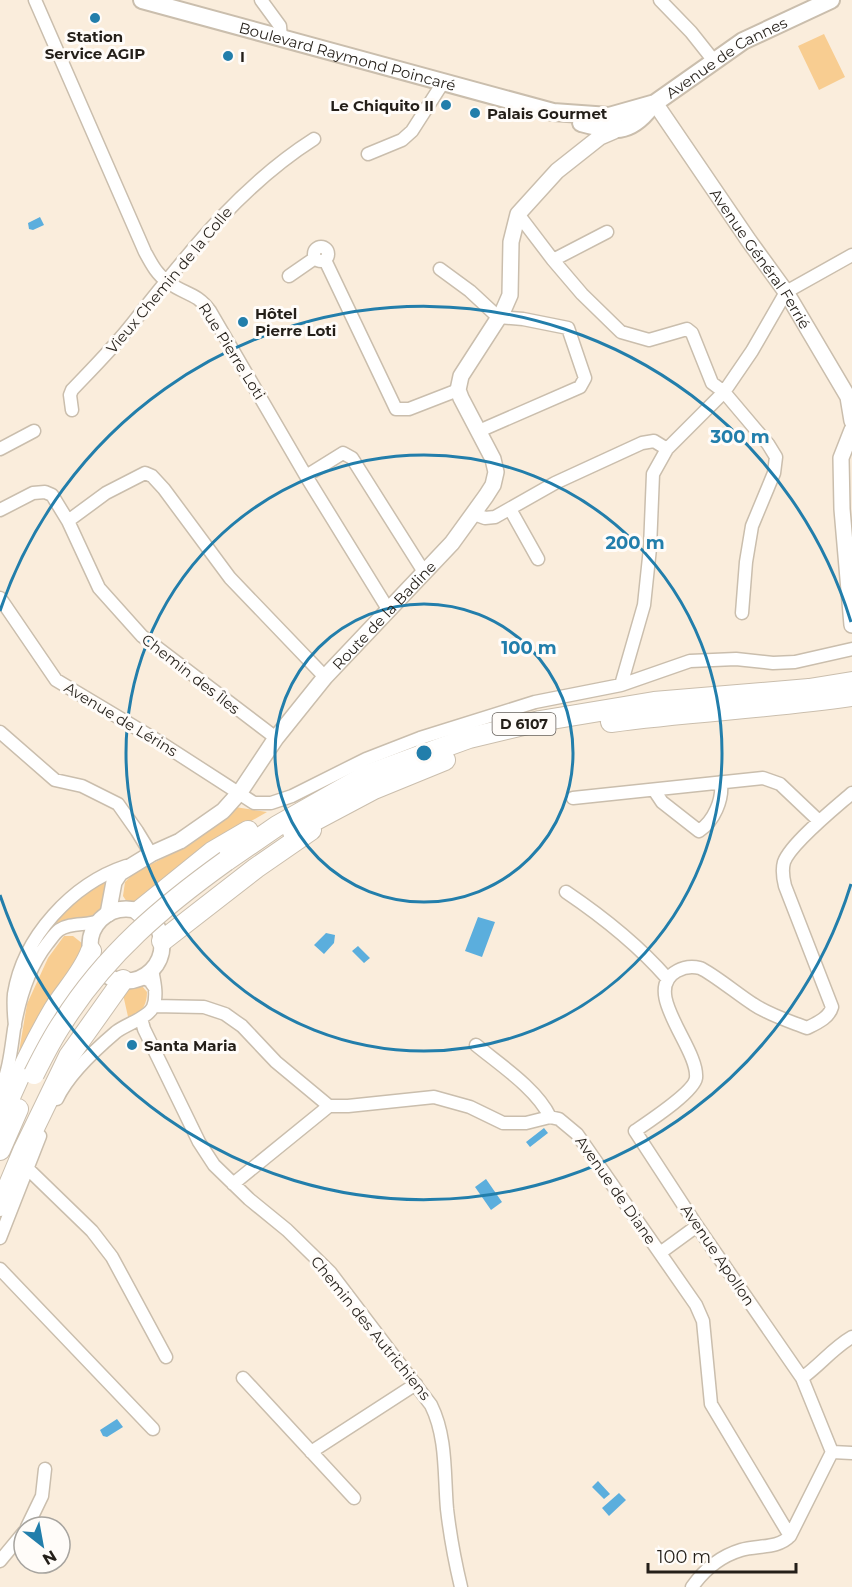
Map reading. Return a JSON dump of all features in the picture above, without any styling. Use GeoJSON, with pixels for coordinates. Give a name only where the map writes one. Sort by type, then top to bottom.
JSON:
{"type":"FeatureCollection","features":[{"type":"Feature","properties":{"kind":"highway","name":"D 6107"},"geometry":{"type":"LineString","coordinates":[[0,1150],[39,1076],[113,973],[163,924],[229,866],[282,837],[370,782],[469,738],[540,721],[654,702],[852,682]]}},
{"type":"Feature","properties":{"kind":"highway","name":"D 6107"},"geometry":{"type":"LineString","coordinates":[[370,782],[474,748],[542,732],[654,716],[812,702],[852,696]]}},
{"type":"Feature","properties":{"kind":"highway"},"geometry":{"type":"LineString","coordinates":[[117,914],[212,852],[269,819],[370,782]]}},
{"type":"Feature","properties":{"kind":"highway"},"geometry":{"type":"LineString","coordinates":[[162,941],[370,782]]}},
{"type":"Feature","properties":{"kind":"highway"},"geometry":{"type":"LineString","coordinates":[[0,1122],[11,1093],[46,1022],[66,990],[87,964],[91,944]]}},
{"type":"Feature","properties":{"kind":"highway"},"geometry":{"type":"LineString","coordinates":[[0,1206],[24,1149],[69,1056],[139,976]]}},
{"type":"Feature","properties":{"kind":"highway","name":"D 6107"},"geometry":{"type":"LineString","coordinates":[[0,1189],[39,1076]]}},
{"type":"Feature","properties":{"kind":"main road","name":"Boulevard Raymond Poincaré"},"geometry":{"type":"LineString","coordinates":[[142,0],[444,81],[553,112],[575,121],[607,121]]}},
{"type":"Feature","properties":{"kind":"main road","name":"Avenue de Cannes"},"geometry":{"type":"LineString","coordinates":[[607,121],[628,127],[646,114],[655,103],[743,41],[831,0]]}},
{"type":"Feature","properties":{"kind":"main road","name":"Avenue de Cannes"},"geometry":{"type":"LineString","coordinates":[[607,121],[655,103]]}},
{"type":"Feature","properties":{"kind":"main road","name":"Boulevard Raymond Poincaré"},"geometry":{"type":"LineString","coordinates":[[553,112],[607,121]]}},
{"type":"Feature","properties":{"kind":"street","name":"Rue Pierre Loti"},"geometry":{"type":"LineString","coordinates":[[35,0],[154,269],[165,281],[194,295],[210,311],[306,476],[388,609]]}},
{"type":"Feature","properties":{"kind":"street"},"geometry":{"type":"LineString","coordinates":[[261,0],[280,26],[281,38]]}},
{"type":"Feature","properties":{"kind":"street"},"geometry":{"type":"LineString","coordinates":[[660,0],[691,32],[714,61]]}},
{"type":"Feature","properties":{"kind":"street"},"geometry":{"type":"LineString","coordinates":[[368,154],[402,140],[412,131],[444,81]]}},
{"type":"Feature","properties":{"kind":"street","name":"Avenue Général Ferrié"},"geometry":{"type":"LineString","coordinates":[[655,103],[786,292],[848,397],[852,421]]}},
{"type":"Feature","properties":{"kind":"street"},"geometry":{"type":"LineString","coordinates":[[574,157],[584,144],[584,134],[575,121]]}},
{"type":"Feature","properties":{"kind":"street"},"geometry":{"type":"LineString","coordinates":[[289,276],[320,259],[396,409],[409,409],[458,390],[461,376],[503,312],[510,295],[511,242],[518,214],[544,183],[600,137],[607,121]]}},
{"type":"Feature","properties":{"kind":"street"},"geometry":{"type":"LineString","coordinates":[[536,193],[609,143],[607,121]]}},
{"type":"Feature","properties":{"kind":"street","name":"Vieux Chemin de la Colle"},"geometry":{"type":"LineString","coordinates":[[72,410],[70,395],[72,390],[127,330],[215,222],[249,188],[314,139]]}},
{"type":"Feature","properties":{"kind":"street"},"geometry":{"type":"LineString","coordinates":[[518,214],[582,294],[621,332],[649,340],[687,329],[692,333],[712,383],[724,392],[768,444],[776,457],[774,473],[752,526],[746,562],[742,613]]}},
{"type":"Feature","properties":{"kind":"street"},"geometry":{"type":"LineString","coordinates":[[553,260],[607,232]]}},
{"type":"Feature","properties":{"kind":"street"},"geometry":{"type":"LineString","coordinates":[[621,685],[644,605],[650,548],[653,474],[667,449],[724,392],[752,351],[786,292],[852,255]]}},
{"type":"Feature","properties":{"kind":"street"},"geometry":{"type":"LineString","coordinates":[[440,269],[470,291],[498,317],[523,319],[568,328],[585,378],[580,387],[478,432]]}},
{"type":"Feature","properties":{"kind":"street","name":"Route de la Badine"},"geometry":{"type":"LineString","coordinates":[[0,1091],[6,1077],[15,1026],[28,978],[42,950],[58,930],[69,926],[88,926],[117,914],[113,895],[114,882],[120,873],[151,854],[180,842],[223,811],[240,792],[276,738],[325,677],[452,543],[493,485],[496,472],[493,459],[458,390]]}},
{"type":"Feature","properties":{"kind":"street"},"geometry":{"type":"LineString","coordinates":[[852,430],[841,458],[848,519],[852,625]]}},
{"type":"Feature","properties":{"kind":"street"},"geometry":{"type":"LineString","coordinates":[[0,449],[34,431]]}},
{"type":"Feature","properties":{"kind":"street"},"geometry":{"type":"LineString","coordinates":[[474,514],[485,518],[495,517],[555,483],[642,443],[654,441],[667,449]]}},
{"type":"Feature","properties":{"kind":"street"},"geometry":{"type":"LineString","coordinates":[[306,476],[343,453],[352,458],[424,572]]}},
{"type":"Feature","properties":{"kind":"street"},"geometry":{"type":"LineString","coordinates":[[68,521],[123,483],[144,473],[152,476],[230,579],[325,677]]}},
{"type":"Feature","properties":{"kind":"street","name":"Chemin des Îles"},"geometry":{"type":"LineString","coordinates":[[0,510],[33,493],[45,492],[52,495],[68,521],[99,588],[142,636],[276,738]]}},
{"type":"Feature","properties":{"kind":"street"},"geometry":{"type":"LineString","coordinates":[[510,509],[538,559]]}},
{"type":"Feature","properties":{"kind":"street","name":"Avenue de Lérins"},"geometry":{"type":"LineString","coordinates":[[0,597],[56,680],[240,792],[254,803],[271,803],[291,796],[366,759],[420,738],[535,702],[621,685],[690,661],[736,659],[773,663],[795,662],[852,650]]}},
{"type":"Feature","properties":{"kind":"street"},"geometry":{"type":"LineString","coordinates":[[0,732],[55,780],[82,786],[118,804],[151,854]]}},
{"type":"Feature","properties":{"kind":"street"},"geometry":{"type":"LineString","coordinates":[[573,798],[763,778],[780,784],[819,821]]}},
{"type":"Feature","properties":{"kind":"street"},"geometry":{"type":"LineString","coordinates":[[654,790],[662,802],[699,831],[708,825],[722,796],[721,782]]}},
{"type":"Feature","properties":{"kind":"street"},"geometry":{"type":"LineString","coordinates":[[566,892],[602,916],[667,978],[686,967],[700,968],[756,1006],[807,1028],[820,1022],[832,1007],[784,886],[784,861],[819,821],[852,793]]}},
{"type":"Feature","properties":{"kind":"street","name":"Route de la Badine"},"geometry":{"type":"LineString","coordinates":[[15,1026],[14,995],[25,959],[38,935],[54,915],[74,896],[105,875],[133,864]]}},
{"type":"Feature","properties":{"kind":"street"},"geometry":{"type":"LineString","coordinates":[[78,925],[91,944],[95,962],[112,978],[139,976],[158,961],[162,941],[155,923],[148,916],[117,914],[91,944]]}},
{"type":"Feature","properties":{"kind":"street"},"geometry":{"type":"LineString","coordinates":[[139,976],[155,988],[154,1006]]}},
{"type":"Feature","properties":{"kind":"street","name":"Avenue Apollon"},"geometry":{"type":"LineString","coordinates":[[667,978],[664,988],[666,1001],[694,1065],[696,1079],[690,1090],[635,1131],[697,1226],[802,1378],[832,1452]]}},
{"type":"Feature","properties":{"kind":"street"},"geometry":{"type":"LineString","coordinates":[[0,1238],[60,1092],[86,1060],[117,1032],[141,1018],[154,1006],[204,1007],[225,1014],[242,1026],[276,1062],[329,1106]]}},
{"type":"Feature","properties":{"kind":"street","name":"Chemin des Autrichiens"},"geometry":{"type":"LineString","coordinates":[[141,1018],[144,1029],[199,1142],[214,1165],[330,1272],[432,1405],[437,1415],[440,1431],[446,1472],[447,1510],[461,1587]]}},
{"type":"Feature","properties":{"kind":"street"},"geometry":{"type":"LineString","coordinates":[[233,1184],[329,1106],[434,1097],[470,1107],[503,1123],[526,1123],[550,1117],[545,1107],[529,1090],[476,1045]]}},
{"type":"Feature","properties":{"kind":"street","name":"Avenue de Diane"},"geometry":{"type":"LineString","coordinates":[[550,1117],[559,1119],[577,1134],[696,1305],[703,1321],[711,1404],[790,1536]]}},
{"type":"Feature","properties":{"kind":"street"},"geometry":{"type":"LineString","coordinates":[[27,1168],[92,1231],[112,1257],[166,1357]]}},
{"type":"Feature","properties":{"kind":"street"},"geometry":{"type":"LineString","coordinates":[[660,1253],[697,1226]]}},
{"type":"Feature","properties":{"kind":"street"},"geometry":{"type":"LineString","coordinates":[[0,1269],[153,1429]]}},
{"type":"Feature","properties":{"kind":"street"},"geometry":{"type":"LineString","coordinates":[[802,1378],[816,1368],[839,1345],[852,1337]]}},
{"type":"Feature","properties":{"kind":"street"},"geometry":{"type":"LineString","coordinates":[[243,1378],[354,1498]]}},
{"type":"Feature","properties":{"kind":"street"},"geometry":{"type":"LineString","coordinates":[[311,1452],[416,1384]]}},
{"type":"Feature","properties":{"kind":"street"},"geometry":{"type":"LineString","coordinates":[[692,1587],[716,1562],[740,1550],[785,1542],[832,1452],[852,1453]]}},
{"type":"Feature","properties":{"kind":"street"},"geometry":{"type":"LineString","coordinates":[[33,1515],[42,1496],[45,1469]]}},
{"type":"Feature","properties":{"kind":"street"},"geometry":{"type":"LineString","coordinates":[[0,1561],[12,1546]]}},
{"type":"Feature","properties":{"kind":"shaded area"},"geometry":{"type":"Polygon","coordinates":[[[824,34],[845,77],[819,90],[798,46],[824,34]]]}},
{"type":"Feature","properties":{"kind":"shaded area"},"geometry":{"type":"Polygon","coordinates":[[[235,807],[267,812],[232,832],[141,901],[127,902],[123,896],[125,882],[134,873],[191,844],[221,822],[235,807]]]}},
{"type":"Feature","properties":{"kind":"shaded area"},"geometry":{"type":"Polygon","coordinates":[[[108,877],[105,912],[99,916],[51,929],[36,948],[61,911],[108,877]]]}},
{"type":"Feature","properties":{"kind":"shaded area"},"geometry":{"type":"Polygon","coordinates":[[[64,936],[73,936],[83,944],[82,957],[17,1064],[27,1004],[48,958],[64,936]]]}},
{"type":"Feature","properties":{"kind":"shaded area"},"geometry":{"type":"Polygon","coordinates":[[[131,985],[142,986],[147,992],[142,1009],[129,1021],[122,990],[131,985]]]}},
{"type":"Feature","properties":{"kind":"water"},"geometry":{"type":"Polygon","coordinates":[[[40,217],[44,225],[33,230],[29,229],[28,223],[40,217]]]}},
{"type":"Feature","properties":{"kind":"water"},"geometry":{"type":"Polygon","coordinates":[[[478,917],[495,922],[482,957],[465,951],[478,917]]]}},
{"type":"Feature","properties":{"kind":"water"},"geometry":{"type":"Polygon","coordinates":[[[326,933],[335,935],[334,943],[324,954],[314,945],[326,933]]]}},
{"type":"Feature","properties":{"kind":"water"},"geometry":{"type":"Polygon","coordinates":[[[358,946],[370,958],[364,963],[352,951],[358,946]]]}},
{"type":"Feature","properties":{"kind":"water"},"geometry":{"type":"Polygon","coordinates":[[[544,1128],[548,1133],[530,1147],[526,1142],[544,1128]]]}},
{"type":"Feature","properties":{"kind":"water"},"geometry":{"type":"Polygon","coordinates":[[[486,1179],[502,1202],[491,1210],[475,1187],[486,1179]]]}},
{"type":"Feature","properties":{"kind":"water"},"geometry":{"type":"Polygon","coordinates":[[[117,1419],[123,1427],[107,1437],[103,1436],[100,1430],[117,1419]]]}},
{"type":"Feature","properties":{"kind":"water"},"geometry":{"type":"Polygon","coordinates":[[[598,1481],[610,1494],[604,1499],[592,1487],[598,1481]]]}},
{"type":"Feature","properties":{"kind":"water"},"geometry":{"type":"Polygon","coordinates":[[[619,1493],[626,1500],[609,1516],[602,1508],[619,1493]]]}},
{"type":"Feature","properties":{"kind":"place","name":"Station Service AGIP"},"geometry":{"type":"Point","coordinates":[95,18]}},
{"type":"Feature","properties":{"kind":"place","name":"I"},"geometry":{"type":"Point","coordinates":[228,56]}},
{"type":"Feature","properties":{"kind":"place","name":"Le Chiquito II"},"geometry":{"type":"Point","coordinates":[446,105]}},
{"type":"Feature","properties":{"kind":"place","name":"Palais Gourmet"},"geometry":{"type":"Point","coordinates":[475,113]}},
{"type":"Feature","properties":{"kind":"place","name":"Hôtel Pierre Loti"},"geometry":{"type":"Point","coordinates":[243,322]}},
{"type":"Feature","properties":{"kind":"place","name":"Santa Maria"},"geometry":{"type":"Point","coordinates":[132,1045]}}]}
